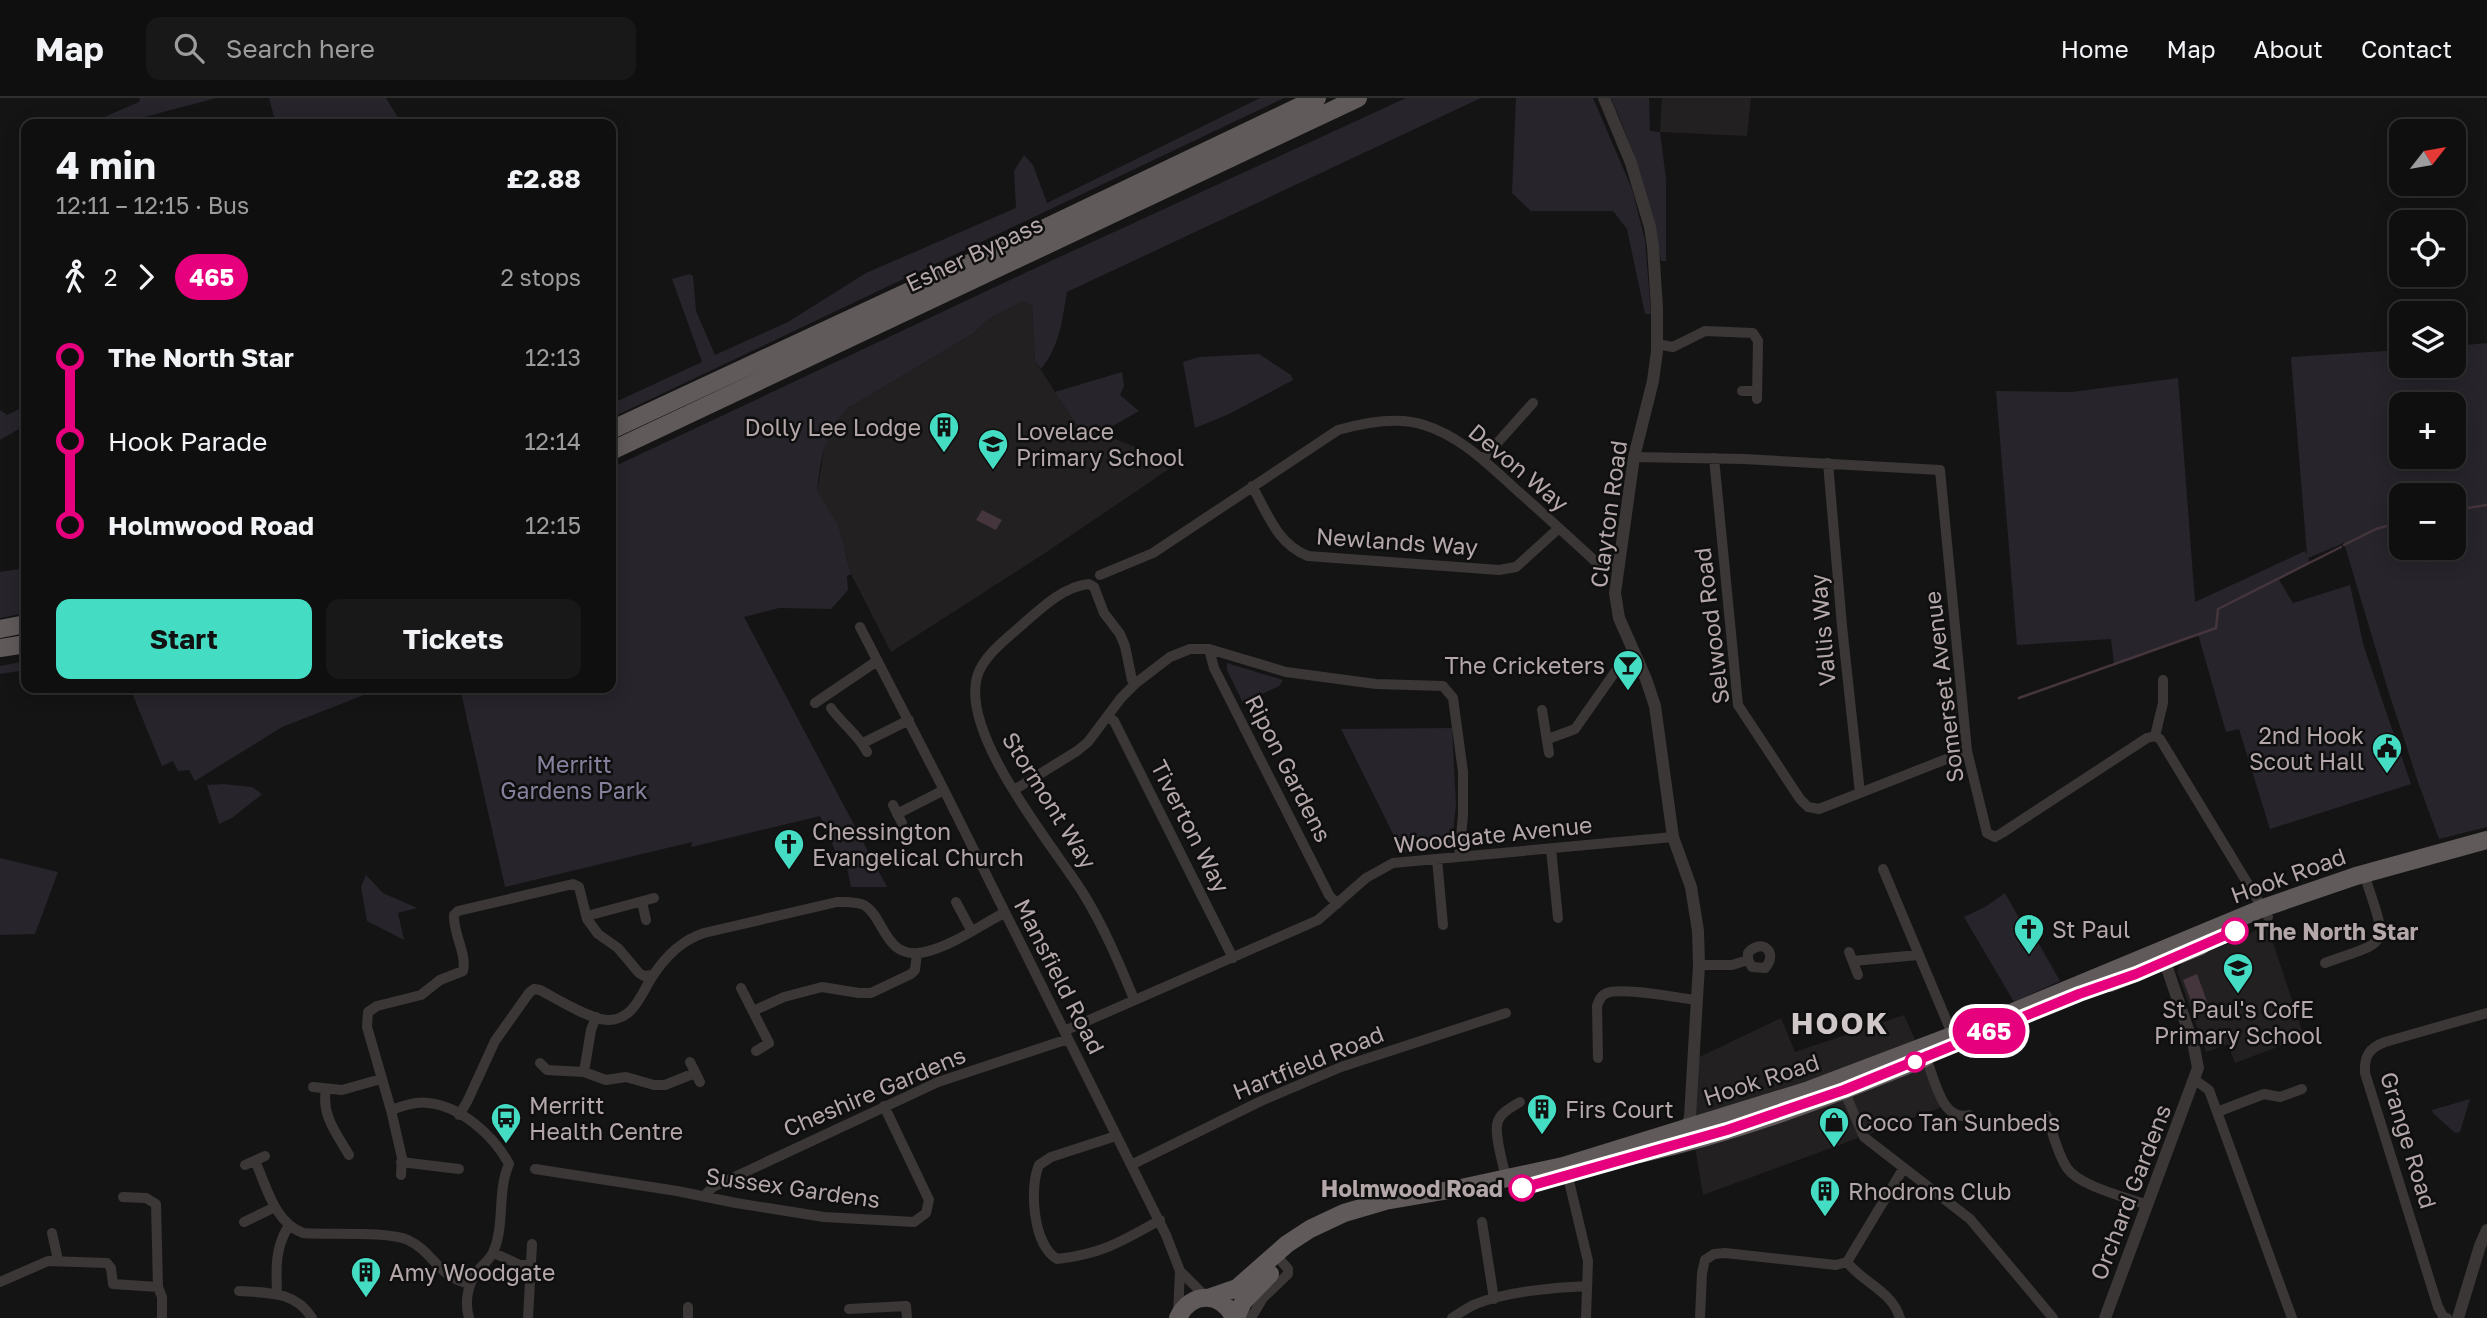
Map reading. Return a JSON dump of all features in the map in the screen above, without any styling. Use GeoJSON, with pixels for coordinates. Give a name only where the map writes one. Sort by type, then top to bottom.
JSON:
{"type":"FeatureCollection","features":[{"type":"Feature","properties":{"kind":"highway","name":"Esher Bypass"},"geometry":{"type":"LineString","coordinates":[[616,428],[1317,98]]}},
{"type":"Feature","properties":{"kind":"highway","name":"Esher Bypass"},"geometry":{"type":"LineString","coordinates":[[616,449],[1358,98]]}},
{"type":"Feature","properties":{"kind":"highway"},"geometry":{"type":"LineString","coordinates":[[0,629],[21,625]]}},
{"type":"Feature","properties":{"kind":"highway"},"geometry":{"type":"LineString","coordinates":[[0,648],[21,645]]}},
{"type":"Feature","properties":{"kind":"highway","name":"Hook Road"},"geometry":{"type":"LineString","coordinates":[[1842,1084],[1953,1036],[2356,876],[2487,840]]}},
{"type":"Feature","properties":{"kind":"highway","name":"Hook Road"},"geometry":{"type":"LineString","coordinates":[[1178,1318],[1188,1303],[1237,1288],[1287,1244],[1310,1229],[1344,1213],[1385,1201],[1506,1180],[1686,1135],[1926,1058],[2165,962],[2266,913],[2487,850]]}},
{"type":"Feature","properties":{"kind":"highway","name":"Hook Road"},"geometry":{"type":"LineString","coordinates":[[1235,1318],[1253,1290],[1299,1247],[1319,1235],[1373,1214],[1570,1184],[1686,1135]]}},
{"type":"Feature","properties":{"kind":"highway"},"geometry":{"type":"LineString","coordinates":[[1209,1297],[1222,1301],[1235,1318]]}},
{"type":"Feature","properties":{"kind":"street","name":"Clayton Road"},"geometry":{"type":"LineString","coordinates":[[1604,98],[1632,163],[1650,227],[1657,308],[1653,381],[1634,457],[1615,593],[1619,618],[1639,661],[1655,706],[1673,836],[1691,887],[1698,931],[1697,1000],[1690,1117],[1686,1135]]}},
{"type":"Feature","properties":{"kind":"street"},"geometry":{"type":"LineString","coordinates":[[1657,344],[1673,347],[1705,331],[1752,334],[1758,341],[1757,395],[1742,391]]}},
{"type":"Feature","properties":{"kind":"street"},"geometry":{"type":"LineString","coordinates":[[1482,459],[1533,403]]}},
{"type":"Feature","properties":{"kind":"street","name":"Devon Way"},"geometry":{"type":"LineString","coordinates":[[1100,575],[1153,553],[1338,430],[1355,425],[1404,421],[1422,424],[1445,433],[1482,459],[1596,562],[1618,564]]}},
{"type":"Feature","properties":{"kind":"street","name":"Somerset Avenue"},"geometry":{"type":"LineString","coordinates":[[1634,457],[1714,458],[1940,470],[1967,751],[1987,833],[1995,837],[2147,738],[2155,736]]}},
{"type":"Feature","properties":{"kind":"street","name":"Selwood Road"},"geometry":{"type":"LineString","coordinates":[[1714,458],[1738,705],[1800,799],[1808,807],[1819,809],[1967,751]]}},
{"type":"Feature","properties":{"kind":"street","name":"Vallis Way"},"geometry":{"type":"LineString","coordinates":[[1828,463],[1860,793]]}},
{"type":"Feature","properties":{"kind":"street","name":"Newlands Way"},"geometry":{"type":"LineString","coordinates":[[1252,486],[1283,542],[1308,556],[1499,570],[1516,567],[1559,528]]}},
{"type":"Feature","properties":{"kind":"street","name":"Stormont Way"},"geometry":{"type":"LineString","coordinates":[[1134,999],[1095,913],[994,755],[980,722],[976,679],[980,668],[994,652],[1037,612],[1058,596],[1079,585],[1089,584],[1094,587],[1104,613],[1120,634],[1132,680],[1136,683]]}},
{"type":"Feature","properties":{"kind":"street","name":"Mansfield Road"},"geometry":{"type":"LineString","coordinates":[[860,627],[1160,1220],[1180,1272],[1178,1318]]}},
{"type":"Feature","properties":{"kind":"street"},"geometry":{"type":"LineString","coordinates":[[1014,790],[1077,751],[1108,717],[1121,698],[1170,657],[1189,649],[1209,649],[1286,673],[1376,684],[1443,686],[1453,698],[1463,772],[1459,857]]}},
{"type":"Feature","properties":{"kind":"street","name":"Ripon Gardens"},"geometry":{"type":"LineString","coordinates":[[1209,649],[1220,679],[1329,895],[1337,904]]}},
{"type":"Feature","properties":{"kind":"street"},"geometry":{"type":"LineString","coordinates":[[815,703],[827,689],[877,661]]}},
{"type":"Feature","properties":{"kind":"street"},"geometry":{"type":"LineString","coordinates":[[1548,738],[1574,729],[1615,672],[1639,661]]}},
{"type":"Feature","properties":{"kind":"street"},"geometry":{"type":"LineString","coordinates":[[2163,680],[2163,703],[2155,736],[2160,739],[2266,913]]}},
{"type":"Feature","properties":{"kind":"street"},"geometry":{"type":"LineString","coordinates":[[831,708],[843,725],[865,747],[909,720]]}},
{"type":"Feature","properties":{"kind":"street"},"geometry":{"type":"LineString","coordinates":[[1542,710],[1549,752]]}},
{"type":"Feature","properties":{"kind":"street","name":"Tiverton Way"},"geometry":{"type":"LineString","coordinates":[[1108,717],[1114,721],[1233,958]]}},
{"type":"Feature","properties":{"kind":"street"},"geometry":{"type":"LineString","coordinates":[[897,814],[944,790]]}},
{"type":"Feature","properties":{"kind":"street","name":"Woodgate Avenue"},"geometry":{"type":"LineString","coordinates":[[1066,1035],[1134,999],[1318,920],[1380,868],[1393,863],[1673,836]]}},
{"type":"Feature","properties":{"kind":"street"},"geometry":{"type":"LineString","coordinates":[[1551,849],[1558,918]]}},
{"type":"Feature","properties":{"kind":"street"},"geometry":{"type":"LineString","coordinates":[[1437,859],[1443,925]]}},
{"type":"Feature","properties":{"kind":"street"},"geometry":{"type":"LineString","coordinates":[[1883,869],[1953,1036]]}},
{"type":"Feature","properties":{"kind":"street"},"geometry":{"type":"LineString","coordinates":[[2325,963],[2374,945],[2381,937],[2382,927],[2367,883]]}},
{"type":"Feature","properties":{"kind":"street"},"geometry":{"type":"LineString","coordinates":[[401,1175],[398,1134],[367,1027],[368,1013],[377,1006],[421,995],[440,980],[463,971],[464,962],[454,922],[454,915],[458,911],[573,884],[579,887],[587,916],[598,934],[618,948],[634,969],[644,976],[653,975]]}},
{"type":"Feature","properties":{"kind":"street"},"geometry":{"type":"LineString","coordinates":[[587,916],[654,898]]}},
{"type":"Feature","properties":{"kind":"street"},"geometry":{"type":"LineString","coordinates":[[642,902],[646,920]]}},
{"type":"Feature","properties":{"kind":"street"},"geometry":{"type":"LineString","coordinates":[[459,1115],[495,1041],[534,989],[608,1020],[634,1009],[653,975],[673,951],[692,937],[837,902],[852,902],[872,911],[888,939],[901,948],[917,953],[934,949],[1004,913]]}},
{"type":"Feature","properties":{"kind":"street"},"geometry":{"type":"LineString","coordinates":[[956,902],[971,930]]}},
{"type":"Feature","properties":{"kind":"street"},"geometry":{"type":"LineString","coordinates":[[753,1012],[784,997],[822,987],[871,993],[911,974],[915,970],[917,953]]}},
{"type":"Feature","properties":{"kind":"street"},"geometry":{"type":"LineString","coordinates":[[1858,975],[1851,957],[1918,955]]}},
{"type":"Feature","properties":{"kind":"street"},"geometry":{"type":"LineString","coordinates":[[1699,965],[1732,965],[1748,960]]}},
{"type":"Feature","properties":{"kind":"street"},"geometry":{"type":"LineString","coordinates":[[2165,962],[2197,1058],[2195,1080],[2209,1090],[2292,1318]]}},
{"type":"Feature","properties":{"kind":"street"},"geometry":{"type":"LineString","coordinates":[[741,988],[769,1043],[756,1051]]}},
{"type":"Feature","properties":{"kind":"street"},"geometry":{"type":"LineString","coordinates":[[1598,1058],[1597,1006],[1599,998],[1608,992],[1697,1000]]}},
{"type":"Feature","properties":{"kind":"street","name":"Hartfield Road"},"geometry":{"type":"LineString","coordinates":[[1132,1165],[1261,1101],[1341,1067],[1506,1013]]}},
{"type":"Feature","properties":{"kind":"street","name":"Grange Road"},"geometry":{"type":"LineString","coordinates":[[2447,1318],[2438,1307],[2365,1073],[2364,1062],[2367,1053],[2385,1042],[2487,1013]]}},
{"type":"Feature","properties":{"kind":"street"},"geometry":{"type":"LineString","coordinates":[[584,1072],[591,1030],[596,1017]]}},
{"type":"Feature","properties":{"kind":"street","name":"Cheshire Gardens"},"geometry":{"type":"LineString","coordinates":[[704,1196],[713,1187],[884,1106],[938,1082],[1066,1035]]}},
{"type":"Feature","properties":{"kind":"street"},"geometry":{"type":"LineString","coordinates":[[1926,1058],[1945,1106],[1952,1114],[1961,1118],[1969,1115]]}},
{"type":"Feature","properties":{"kind":"street"},"geometry":{"type":"LineString","coordinates":[[540,1063],[547,1070],[584,1072],[606,1080],[626,1077],[654,1085],[665,1085],[695,1072]]}},
{"type":"Feature","properties":{"kind":"street"},"geometry":{"type":"LineString","coordinates":[[313,1087],[342,1090],[381,1079]]}},
{"type":"Feature","properties":{"kind":"street","name":"Orchard Gardens"},"geometry":{"type":"LineString","coordinates":[[2105,1318],[2195,1080]]}},
{"type":"Feature","properties":{"kind":"street"},"geometry":{"type":"LineString","coordinates":[[1842,1084],[1864,1137],[1970,1219],[2053,1318]]}},
{"type":"Feature","properties":{"kind":"street"},"geometry":{"type":"LineString","coordinates":[[2217,1112],[2264,1094],[2280,1097],[2302,1089]]}},
{"type":"Feature","properties":{"kind":"street"},"geometry":{"type":"LineString","coordinates":[[326,1090],[325,1111],[347,1141],[349,1155]]}},
{"type":"Feature","properties":{"kind":"street"},"geometry":{"type":"LineString","coordinates":[[391,1110],[425,1102],[436,1104],[485,1132],[509,1164],[501,1194],[494,1253],[470,1283],[467,1301],[469,1318]]}},
{"type":"Feature","properties":{"kind":"street"},"geometry":{"type":"LineString","coordinates":[[1506,1180],[1496,1128],[1504,1113],[1520,1102]]}},
{"type":"Feature","properties":{"kind":"street","name":"Sussex Gardens"},"geometry":{"type":"LineString","coordinates":[[535,1169],[824,1217],[914,1222],[926,1213],[929,1200],[884,1106]]}},
{"type":"Feature","properties":{"kind":"street"},"geometry":{"type":"LineString","coordinates":[[2047,1116],[2061,1156],[2068,1170],[2078,1179],[2147,1205]]}},
{"type":"Feature","properties":{"kind":"street"},"geometry":{"type":"LineString","coordinates":[[1116,1136],[1051,1157],[1039,1165],[1033,1193],[1034,1209],[1045,1249],[1056,1259],[1087,1255],[1118,1243],[1160,1220]]}},
{"type":"Feature","properties":{"kind":"street"},"geometry":{"type":"LineString","coordinates":[[255,1161],[275,1207],[288,1227],[303,1233],[402,1238],[420,1247],[449,1276],[470,1283]]}},
{"type":"Feature","properties":{"kind":"street"},"geometry":{"type":"LineString","coordinates":[[401,1163],[459,1169]]}},
{"type":"Feature","properties":{"kind":"street"},"geometry":{"type":"LineString","coordinates":[[1700,1318],[1705,1260],[1714,1254],[1725,1253],[1836,1265],[1847,1262],[1903,1169]]}},
{"type":"Feature","properties":{"kind":"street"},"geometry":{"type":"LineString","coordinates":[[1570,1184],[1587,1249],[1586,1318]]}},
{"type":"Feature","properties":{"kind":"street"},"geometry":{"type":"LineString","coordinates":[[123,1197],[146,1198],[156,1204],[158,1287],[162,1297],[162,1318]]}},
{"type":"Feature","properties":{"kind":"street"},"geometry":{"type":"LineString","coordinates":[[244,1222],[275,1207]]}},
{"type":"Feature","properties":{"kind":"street"},"geometry":{"type":"LineString","coordinates":[[1482,1222],[1494,1298]]}},
{"type":"Feature","properties":{"kind":"street"},"geometry":{"type":"LineString","coordinates":[[277,1293],[277,1253],[288,1227]]}},
{"type":"Feature","properties":{"kind":"street"},"geometry":{"type":"LineString","coordinates":[[2458,1318],[2487,1231]]}},
{"type":"Feature","properties":{"kind":"street"},"geometry":{"type":"LineString","coordinates":[[52,1233],[58,1260]]}},
{"type":"Feature","properties":{"kind":"street"},"geometry":{"type":"LineString","coordinates":[[528,1318],[534,1260],[532,1244]]}},
{"type":"Feature","properties":{"kind":"street"},"geometry":{"type":"LineString","coordinates":[[494,1253],[520,1265],[534,1260]]}},
{"type":"Feature","properties":{"kind":"street"},"geometry":{"type":"LineString","coordinates":[[1,1278],[58,1260],[107,1263],[111,1268],[113,1284],[158,1287]]}},
{"type":"Feature","properties":{"kind":"street"},"geometry":{"type":"LineString","coordinates":[[1251,1318],[1264,1298],[1288,1274],[1288,1269],[1282,1262]]}},
{"type":"Feature","properties":{"kind":"street"},"geometry":{"type":"LineString","coordinates":[[1847,1262],[1853,1270],[1888,1296],[1897,1308],[1900,1318]]}},
{"type":"Feature","properties":{"kind":"street","name":"Mansfield Road"},"geometry":{"type":"LineString","coordinates":[[1180,1272],[1209,1297]]}},
{"type":"Feature","properties":{"kind":"street"},"geometry":{"type":"LineString","coordinates":[[1452,1318],[1475,1304],[1494,1298],[1587,1286]]}},
{"type":"Feature","properties":{"kind":"street"},"geometry":{"type":"LineString","coordinates":[[239,1292],[277,1293],[295,1300],[312,1318]]}},
{"type":"Feature","properties":{"kind":"street"},"geometry":{"type":"LineString","coordinates":[[849,1309],[906,1306],[907,1318]]}},
{"type":"Feature","properties":{"kind":"shaded area"},"geometry":{"type":"Polygon","coordinates":[[[1662,98],[1751,98],[1747,136],[1660,132],[1662,98]]]}},
{"type":"Feature","properties":{"kind":"shaded area","name":"Lovelace Primary School"},"geometry":{"type":"Polygon","coordinates":[[[1023,301],[1032,304],[1035,361],[1076,424],[1175,465],[891,652],[851,574],[846,554],[817,492],[825,443],[836,419],[848,408],[974,333],[990,318],[1023,301]]]}},
{"type":"Feature","properties":{"kind":"shaded area"},"geometry":{"type":"Polygon","coordinates":[[[982,510],[1002,520],[996,530],[976,520],[982,510]]]}},
{"type":"Feature","properties":{"kind":"shaded area","name":"St Paul's CofE Primary School"},"geometry":{"type":"Polygon","coordinates":[[[2267,924],[2304,1037],[2235,1063],[2228,1044],[2206,1052],[2177,971],[2183,961],[2239,940],[2267,924]]]}},
{"type":"Feature","properties":{"kind":"shaded area"},"geometry":{"type":"Polygon","coordinates":[[[2197,974],[2208,1004],[2194,1009],[2183,980],[2197,974]]]}},
{"type":"Feature","properties":{"kind":"shaded area"},"geometry":{"type":"Polygon","coordinates":[[[1904,1015],[1945,1106],[1703,1195],[1690,1117],[1693,1060],[1781,1018],[1795,1052],[1904,1015]]]}},
{"type":"Feature","properties":{"kind":"green space"},"geometry":{"type":"Polygon","coordinates":[[[140,98],[216,98],[137,119],[100,119],[139,102],[140,98]]]}},
{"type":"Feature","properties":{"kind":"green space"},"geometry":{"type":"Polygon","coordinates":[[[269,98],[386,98],[399,119],[275,119],[269,98]]]}},
{"type":"Feature","properties":{"kind":"green space"},"geometry":{"type":"Polygon","coordinates":[[[1260,98],[1284,98],[616,416],[616,402],[702,362],[672,279],[690,274],[693,276],[696,311],[715,355],[788,322],[866,273],[1016,208],[1014,171],[1024,155],[1033,165],[1047,203],[1260,98]]]}},
{"type":"Feature","properties":{"kind":"green space","name":"Merritt Gardens Park"},"geometry":{"type":"Polygon","coordinates":[[[1406,98],[1481,98],[1067,292],[1056,342],[1041,369],[1035,361],[1032,305],[1023,301],[990,318],[974,333],[848,408],[840,416],[822,457],[817,491],[838,525],[851,574],[847,576],[848,590],[831,609],[779,608],[744,617],[887,887],[851,887],[844,853],[837,855],[820,816],[691,847],[692,842],[505,887],[461,693],[616,693],[616,466],[1029,271],[1406,98]]]}},
{"type":"Feature","properties":{"kind":"green space"},"geometry":{"type":"Polygon","coordinates":[[[1516,98],[1593,98],[1632,189],[1645,240],[1651,314],[1645,314],[1627,229],[1613,211],[1531,211],[1512,193],[1516,98]]]}},
{"type":"Feature","properties":{"kind":"green space"},"geometry":{"type":"Polygon","coordinates":[[[1611,98],[1649,98],[1650,131],[1660,132],[1666,179],[1666,261],[1661,261],[1641,178],[1611,98]]]}},
{"type":"Feature","properties":{"kind":"green space"},"geometry":{"type":"Polygon","coordinates":[[[2487,343],[2487,827],[2439,839],[2388,690],[2344,543],[2308,558],[2310,563],[2279,580],[2293,603],[2350,585],[2364,647],[2411,784],[2270,829],[2239,729],[2226,732],[2198,634],[2114,664],[2111,639],[2017,645],[1996,391],[2072,392],[2178,378],[2195,602],[2305,551],[2307,555],[2291,357],[2389,351],[2389,378],[2466,378],[2466,345],[2487,343]]]}},
{"type":"Feature","properties":{"kind":"green space"},"geometry":{"type":"Polygon","coordinates":[[[1259,354],[1291,375],[1293,380],[1229,414],[1195,428],[1183,362],[1199,357],[1259,354]]]}},
{"type":"Feature","properties":{"kind":"green space"},"geometry":{"type":"Polygon","coordinates":[[[1122,372],[1124,386],[1120,395],[1139,411],[1109,428],[1108,436],[1076,424],[1055,392],[1122,372]]]}},
{"type":"Feature","properties":{"kind":"green space"},"geometry":{"type":"Polygon","coordinates":[[[21,408],[21,428],[0,440],[0,410],[7,415],[21,408]]]}},
{"type":"Feature","properties":{"kind":"green space"},"geometry":{"type":"Polygon","coordinates":[[[21,569],[21,614],[0,618],[0,572],[21,569]]]}},
{"type":"Feature","properties":{"kind":"green space"},"geometry":{"type":"Polygon","coordinates":[[[21,662],[21,671],[0,674],[0,666],[21,662]]]}},
{"type":"Feature","properties":{"kind":"green space"},"geometry":{"type":"Polygon","coordinates":[[[1227,663],[1283,680],[1279,686],[1243,703],[1227,670],[1227,663]]]}},
{"type":"Feature","properties":{"kind":"green space"},"geometry":{"type":"Polygon","coordinates":[[[132,693],[369,693],[282,727],[195,781],[189,770],[178,771],[173,761],[162,766],[132,693]]]}},
{"type":"Feature","properties":{"kind":"green space"},"geometry":{"type":"Polygon","coordinates":[[[1452,728],[1456,805],[1452,842],[1445,847],[1402,852],[1341,729],[1452,728]]]}},
{"type":"Feature","properties":{"kind":"green space"},"geometry":{"type":"Polygon","coordinates":[[[207,785],[252,787],[262,794],[232,818],[219,824],[207,785]]]}},
{"type":"Feature","properties":{"kind":"green space"},"geometry":{"type":"Polygon","coordinates":[[[0,858],[58,872],[35,934],[0,935],[0,858]]]}},
{"type":"Feature","properties":{"kind":"green space"},"geometry":{"type":"Polygon","coordinates":[[[366,875],[383,893],[417,908],[398,913],[404,940],[367,921],[361,887],[366,875]]]}},
{"type":"Feature","properties":{"kind":"green space"},"geometry":{"type":"Polygon","coordinates":[[[2005,893],[2027,932],[2031,930],[2060,981],[2014,1002],[1964,917],[2005,893]]]}},
{"type":"Feature","properties":{"kind":"green space"},"geometry":{"type":"Polygon","coordinates":[[[2470,1099],[2460,1132],[2455,1133],[2432,1110],[2470,1099]]]}},
{"type":"Feature","properties":{"kind":"waterway"},"geometry":{"type":"LineString","coordinates":[[2466,508],[2487,505]]}},
{"type":"Feature","properties":{"kind":"waterway"},"geometry":{"type":"LineString","coordinates":[[2344,545],[2389,525]]}},
{"type":"Feature","properties":{"kind":"waterway"},"geometry":{"type":"LineString","coordinates":[[2019,698],[2216,628],[2218,609],[2341,547]]}},
{"type":"Feature","properties":{"kind":"bus line","name":"465"},"geometry":{"type":"LineString","coordinates":[[1522,1188],[1727,1130],[1844,1090],[2079,994],[2136,974],[2235,931]]}},
{"type":"Feature","properties":{"kind":"place","name":"Dolly Lee Lodge"},"geometry":{"type":"Point","coordinates":[944,454]}},
{"type":"Feature","properties":{"kind":"place","name":"Lovelace Primary School"},"geometry":{"type":"Point","coordinates":[993,471]}},
{"type":"Feature","properties":{"kind":"place","name":"The Cricketers"},"geometry":{"type":"Point","coordinates":[1628,692]}},
{"type":"Feature","properties":{"kind":"place","name":"2nd Hook Scout Hall"},"geometry":{"type":"Point","coordinates":[2387,775]}},
{"type":"Feature","properties":{"kind":"place","name":"Chessington Evangelical Church"},"geometry":{"type":"Point","coordinates":[789,871]}},
{"type":"Feature","properties":{"kind":"place","name":"The North Star"},"geometry":{"type":"Point","coordinates":[2235,931]}},
{"type":"Feature","properties":{"kind":"place","name":"St Paul"},"geometry":{"type":"Point","coordinates":[2029,956]}},
{"type":"Feature","properties":{"kind":"place","name":"St Paul's CofE Primary School"},"geometry":{"type":"Point","coordinates":[2238,995]}},
{"type":"Feature","properties":{"kind":"place","name":"Firs Court"},"geometry":{"type":"Point","coordinates":[1542,1136]}},
{"type":"Feature","properties":{"kind":"place","name":"Merritt Health Centre"},"geometry":{"type":"Point","coordinates":[506,1145]}},
{"type":"Feature","properties":{"kind":"place","name":"Coco Tan Sunbeds"},"geometry":{"type":"Point","coordinates":[1834,1149]}},
{"type":"Feature","properties":{"kind":"place","name":"Holmwood Road"},"geometry":{"type":"Point","coordinates":[1522,1188]}},
{"type":"Feature","properties":{"kind":"place","name":"Rhodrons Club"},"geometry":{"type":"Point","coordinates":[1825,1218]}},
{"type":"Feature","properties":{"kind":"place","name":"Amy Woodgate"},"geometry":{"type":"Point","coordinates":[366,1299]}},
{"type":"Feature","properties":{"kind":"district","name":"HOOK"},"geometry":{"type":"Point","coordinates":[1840,1023]}}]}
